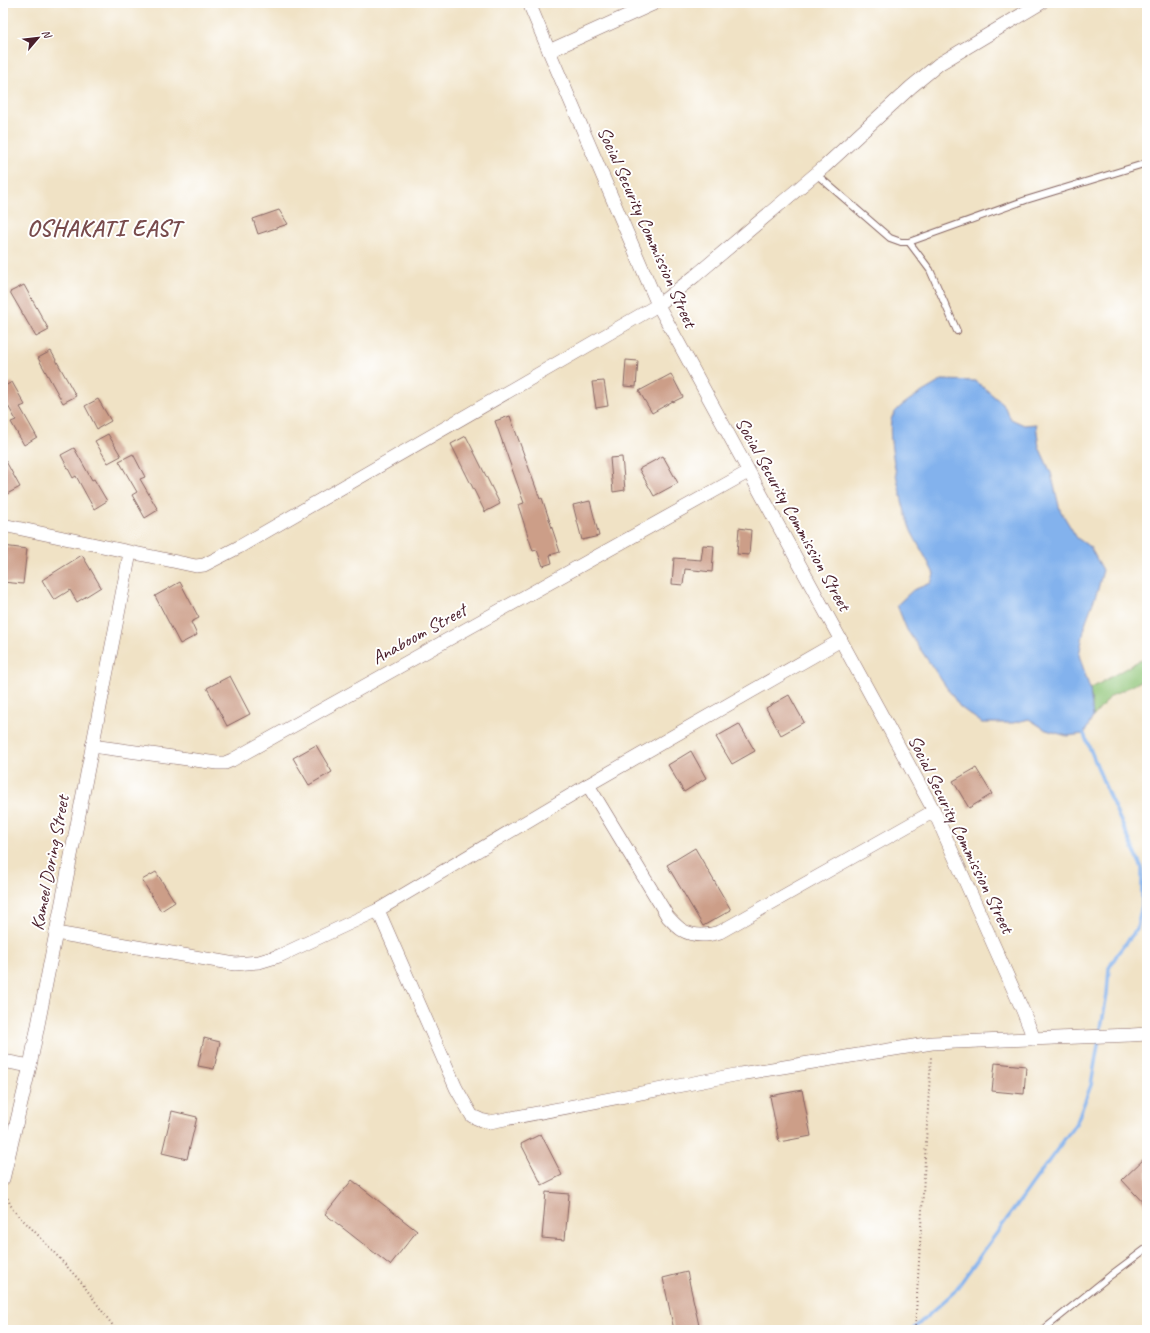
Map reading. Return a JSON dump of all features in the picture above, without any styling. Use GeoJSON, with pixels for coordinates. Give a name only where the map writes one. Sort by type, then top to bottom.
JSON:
{"type":"FeatureCollection","features":[{"type":"Feature","properties":{"kind":"street","name":"Social Security Commission Street"},"geometry":{"type":"LineString","coordinates":[[529,3],[658,305],[934,811],[1034,1039]]}},
{"type":"Feature","properties":{"kind":"street"},"geometry":{"type":"LineString","coordinates":[[549,51],[655,3]]}},
{"type":"Feature","properties":{"kind":"street"},"geometry":{"type":"LineString","coordinates":[[3,525],[130,553],[196,566],[204,565],[239,547],[658,305],[695,276],[816,174],[911,87],[939,64],[1041,3]]}},
{"type":"Feature","properties":{"kind":"street","name":"Anaboom Street"},"geometry":{"type":"LineString","coordinates":[[92,746],[225,763],[748,472]]}},
{"type":"Feature","properties":{"kind":"street","name":"Kameel Doring Street"},"geometry":{"type":"LineString","coordinates":[[3,1179],[30,1066],[130,553]]}},
{"type":"Feature","properties":{"kind":"street"},"geometry":{"type":"LineString","coordinates":[[56,933],[235,964],[259,962],[279,956],[378,910],[588,785],[841,640]]}},
{"type":"Feature","properties":{"kind":"street"},"geometry":{"type":"LineString","coordinates":[[588,785],[668,917],[681,930],[694,935],[706,936],[720,932],[934,811]]}},
{"type":"Feature","properties":{"kind":"street"},"geometry":{"type":"LineString","coordinates":[[378,910],[456,1088],[472,1116],[480,1120],[490,1122],[740,1074],[932,1043],[1147,1034]]}},
{"type":"Feature","properties":{"kind":"street"},"geometry":{"type":"LineString","coordinates":[[3,1061],[30,1066]]}},
{"type":"Feature","properties":{"kind":"lane"},"geometry":{"type":"LineString","coordinates":[[816,174],[890,238],[901,242],[908,242],[1026,200],[1147,163]]}},
{"type":"Feature","properties":{"kind":"lane"},"geometry":{"type":"LineString","coordinates":[[908,242],[930,270],[958,331]]}},
{"type":"Feature","properties":{"kind":"lane"},"geometry":{"type":"LineString","coordinates":[[1043,1330],[1110,1275],[1147,1248]]}},
{"type":"Feature","properties":{"kind":"path"},"geometry":{"type":"LineString","coordinates":[[915,1330],[932,1043]]}},
{"type":"Feature","properties":{"kind":"path"},"geometry":{"type":"LineString","coordinates":[[3,1190],[12,1210],[40,1237],[80,1282],[116,1330]]}},
{"type":"Feature","properties":{"kind":"green space"},"geometry":{"type":"Polygon","coordinates":[[[1147,656],[1147,678],[1111,696],[1093,717],[1090,689],[1147,656]]]}},
{"type":"Feature","properties":{"kind":"water"},"geometry":{"type":"Polygon","coordinates":[[[942,380],[976,381],[1003,404],[1011,419],[1024,425],[1036,424],[1039,447],[1051,473],[1060,510],[1077,538],[1090,547],[1103,570],[1098,589],[1086,621],[1079,655],[1090,689],[1093,717],[1084,734],[1067,736],[1046,730],[1029,719],[1013,723],[982,723],[960,707],[907,630],[897,605],[913,590],[931,583],[934,574],[911,531],[908,522],[892,453],[891,423],[893,415],[902,405],[942,380]]]}},
{"type":"Feature","properties":{"kind":"building"},"geometry":{"type":"Polygon","coordinates":[[[279,210],[288,224],[258,234],[253,219],[279,210]]]}},
{"type":"Feature","properties":{"kind":"building"},"geometry":{"type":"Polygon","coordinates":[[[24,285],[49,330],[36,337],[10,292],[24,285]]]}},
{"type":"Feature","properties":{"kind":"building"},"geometry":{"type":"Polygon","coordinates":[[[51,351],[76,396],[63,403],[38,358],[51,351]]]}},
{"type":"Feature","properties":{"kind":"building"},"geometry":{"type":"Polygon","coordinates":[[[626,360],[638,361],[636,387],[624,386],[626,360]]]}},
{"type":"Feature","properties":{"kind":"building"},"geometry":{"type":"Polygon","coordinates":[[[671,374],[683,397],[652,413],[639,391],[671,374]]]}},
{"type":"Feature","properties":{"kind":"building"},"geometry":{"type":"Polygon","coordinates":[[[604,381],[608,406],[596,408],[592,382],[604,381]]]}},
{"type":"Feature","properties":{"kind":"building"},"geometry":{"type":"Polygon","coordinates":[[[12,382],[25,405],[20,407],[37,437],[24,445],[11,422],[16,420],[3,397],[3,387],[12,382]]]}},
{"type":"Feature","properties":{"kind":"building"},"geometry":{"type":"Polygon","coordinates":[[[98,399],[111,421],[97,429],[85,406],[98,399]]]}},
{"type":"Feature","properties":{"kind":"building"},"geometry":{"type":"Polygon","coordinates":[[[510,416],[540,499],[542,498],[560,552],[550,555],[552,563],[543,566],[537,550],[533,551],[518,505],[524,503],[495,421],[510,416]]]}},
{"type":"Feature","properties":{"kind":"building"},"geometry":{"type":"Polygon","coordinates":[[[108,434],[121,456],[108,463],[95,441],[108,434]]]}},
{"type":"Feature","properties":{"kind":"building"},"geometry":{"type":"Polygon","coordinates":[[[466,436],[500,504],[485,512],[451,444],[466,436]]]}},
{"type":"Feature","properties":{"kind":"building"},"geometry":{"type":"Polygon","coordinates":[[[74,448],[92,480],[94,479],[107,501],[94,509],[76,476],[73,478],[61,455],[74,448]]]}},
{"type":"Feature","properties":{"kind":"building"},"geometry":{"type":"Polygon","coordinates":[[[133,454],[145,477],[140,479],[158,510],[145,518],[132,495],[137,492],[119,461],[133,454]]]}},
{"type":"Feature","properties":{"kind":"building"},"geometry":{"type":"Polygon","coordinates":[[[3,456],[20,487],[7,494],[3,488],[3,456]]]}},
{"type":"Feature","properties":{"kind":"building"},"geometry":{"type":"Polygon","coordinates":[[[663,456],[678,483],[654,496],[639,469],[663,456]]]}},
{"type":"Feature","properties":{"kind":"building"},"geometry":{"type":"Polygon","coordinates":[[[622,457],[625,490],[613,492],[610,458],[622,457]]]}},
{"type":"Feature","properties":{"kind":"building"},"geometry":{"type":"Polygon","coordinates":[[[590,501],[599,536],[582,540],[573,505],[590,501]]]}},
{"type":"Feature","properties":{"kind":"building"},"geometry":{"type":"Polygon","coordinates":[[[739,528],[751,530],[749,555],[737,554],[739,528]]]}},
{"type":"Feature","properties":{"kind":"building"},"geometry":{"type":"Polygon","coordinates":[[[703,545],[714,546],[712,572],[685,569],[683,585],[672,584],[674,558],[701,560],[703,545]]]}},
{"type":"Feature","properties":{"kind":"building"},"geometry":{"type":"Polygon","coordinates":[[[3,546],[27,549],[23,584],[3,582],[3,546]]]}},
{"type":"Feature","properties":{"kind":"building"},"geometry":{"type":"Polygon","coordinates":[[[82,555],[101,587],[77,602],[70,590],[54,600],[42,580],[82,555]]]}},
{"type":"Feature","properties":{"kind":"building"},"geometry":{"type":"Polygon","coordinates":[[[180,582],[199,618],[191,622],[197,635],[180,644],[155,596],[180,582]]]}},
{"type":"Feature","properties":{"kind":"building"},"geometry":{"type":"Polygon","coordinates":[[[230,676],[250,714],[227,726],[207,688],[230,676]]]}},
{"type":"Feature","properties":{"kind":"building"},"geometry":{"type":"Polygon","coordinates":[[[789,695],[804,722],[781,735],[766,708],[789,695]]]}},
{"type":"Feature","properties":{"kind":"building"},"geometry":{"type":"Polygon","coordinates":[[[739,724],[755,751],[732,764],[716,737],[739,724]]]}},
{"type":"Feature","properties":{"kind":"building"},"geometry":{"type":"Polygon","coordinates":[[[316,745],[332,772],[309,785],[293,758],[316,745]]]}},
{"type":"Feature","properties":{"kind":"building"},"geometry":{"type":"Polygon","coordinates":[[[691,751],[706,778],[684,792],[668,765],[691,751]]]}},
{"type":"Feature","properties":{"kind":"building"},"geometry":{"type":"Polygon","coordinates":[[[976,768],[992,794],[969,808],[953,781],[976,768]]]}},
{"type":"Feature","properties":{"kind":"building"},"geometry":{"type":"Polygon","coordinates":[[[695,848],[731,910],[703,926],[667,865],[695,848]]]}},
{"type":"Feature","properties":{"kind":"building"},"geometry":{"type":"Polygon","coordinates":[[[156,872],[175,902],[161,911],[142,880],[156,872]]]}},
{"type":"Feature","properties":{"kind":"building"},"geometry":{"type":"Polygon","coordinates":[[[204,1038],[220,1042],[214,1069],[198,1066],[204,1038]]]}},
{"type":"Feature","properties":{"kind":"building"},"geometry":{"type":"Polygon","coordinates":[[[995,1063],[1026,1066],[1024,1094],[992,1091],[995,1063]]]}},
{"type":"Feature","properties":{"kind":"building"},"geometry":{"type":"Polygon","coordinates":[[[802,1090],[811,1136],[779,1142],[770,1096],[802,1090]]]}},
{"type":"Feature","properties":{"kind":"building"},"geometry":{"type":"Polygon","coordinates":[[[172,1111],[197,1117],[187,1159],[162,1153],[172,1111]]]}},
{"type":"Feature","properties":{"kind":"building"},"geometry":{"type":"Polygon","coordinates":[[[541,1134],[562,1175],[542,1185],[521,1144],[541,1134]]]}},
{"type":"Feature","properties":{"kind":"building"},"geometry":{"type":"Polygon","coordinates":[[[1147,1156],[1147,1207],[1122,1180],[1147,1156]]]}},
{"type":"Feature","properties":{"kind":"building"},"geometry":{"type":"Polygon","coordinates":[[[352,1180],[417,1231],[390,1265],[325,1214],[352,1180]]]}},
{"type":"Feature","properties":{"kind":"building"},"geometry":{"type":"Polygon","coordinates":[[[546,1192],[569,1194],[565,1240],[542,1238],[546,1192]]]}},
{"type":"Feature","properties":{"kind":"building"},"geometry":{"type":"Polygon","coordinates":[[[687,1272],[700,1330],[674,1330],[663,1278],[687,1272]]]}},
{"type":"Feature","properties":{"kind":"waterway"},"geometry":{"type":"LineString","coordinates":[[912,1330],[954,1292],[1077,1122],[1091,1085],[1107,994],[1109,968],[1118,953],[1137,929],[1142,905],[1142,868],[1108,793],[1084,734]]}},
{"type":"Feature","properties":{"kind":"district","name":"OSHAKATI EAST"},"geometry":{"type":"Point","coordinates":[104,228]}}]}
